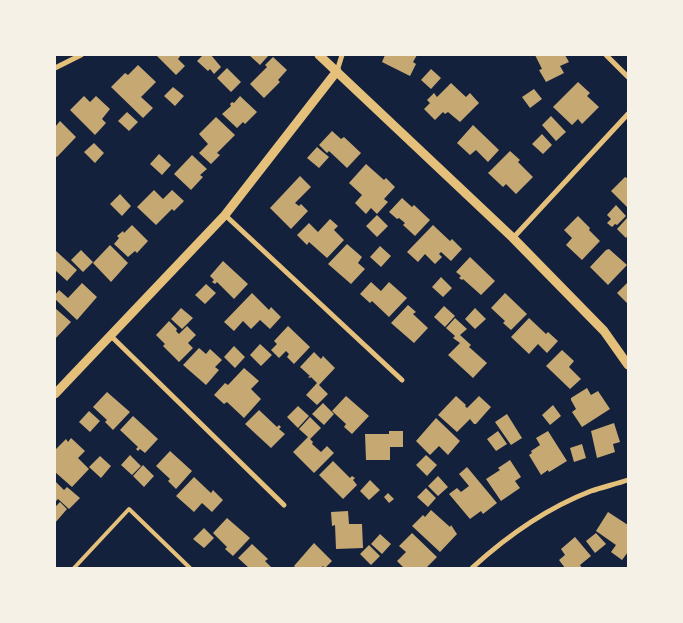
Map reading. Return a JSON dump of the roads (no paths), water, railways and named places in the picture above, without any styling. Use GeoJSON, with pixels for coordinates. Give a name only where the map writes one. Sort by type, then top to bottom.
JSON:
{"type":"FeatureCollection","features":[{"type":"Feature","properties":{"kind":"street"},"geometry":{"type":"LineString","coordinates":[[55,68],[81,55]]}},
{"type":"Feature","properties":{"kind":"street"},"geometry":{"type":"LineString","coordinates":[[319,55],[513,238],[604,331],[628,365]]}},
{"type":"Feature","properties":{"kind":"street"},"geometry":{"type":"LineString","coordinates":[[55,394],[225,215],[337,71],[342,55]]}},
{"type":"Feature","properties":{"kind":"street"},"geometry":{"type":"LineString","coordinates":[[606,55],[628,77]]}},
{"type":"Feature","properties":{"kind":"street"},"geometry":{"type":"LineString","coordinates":[[513,238],[628,114]]}},
{"type":"Feature","properties":{"kind":"street"},"geometry":{"type":"LineString","coordinates":[[225,215],[402,380]]}},
{"type":"Feature","properties":{"kind":"street"},"geometry":{"type":"LineString","coordinates":[[111,336],[284,505]]}},
{"type":"Feature","properties":{"kind":"street"},"geometry":{"type":"LineString","coordinates":[[472,568],[531,522],[591,491],[628,480]]}},
{"type":"Feature","properties":{"kind":"lane"},"geometry":{"type":"LineString","coordinates":[[74,568],[129,509],[190,568]]}}]}
